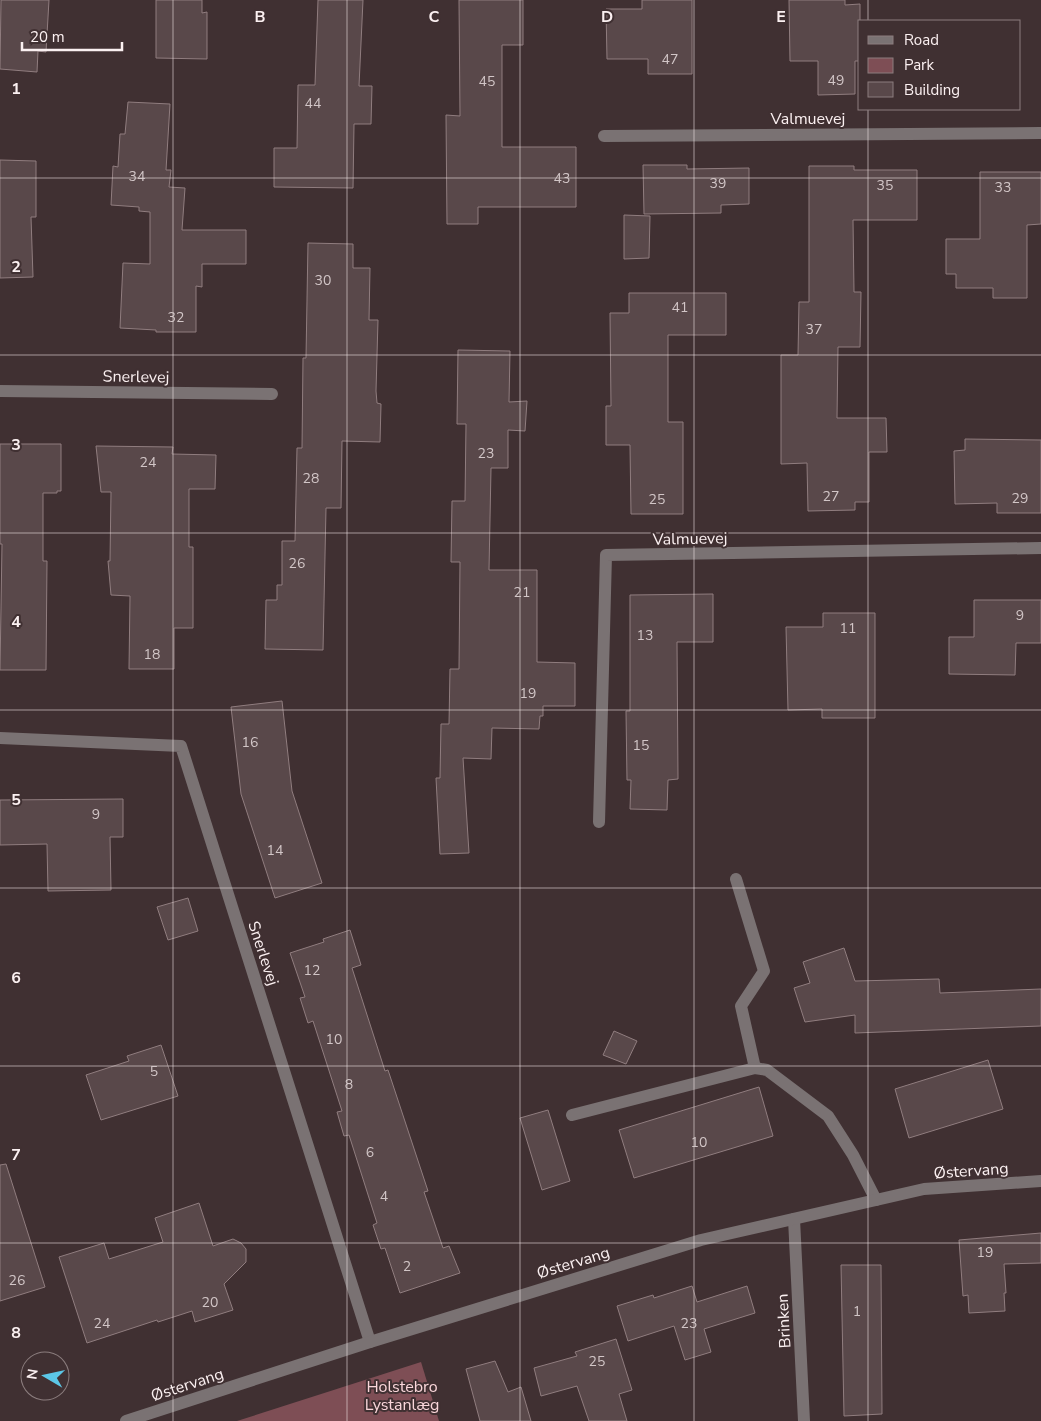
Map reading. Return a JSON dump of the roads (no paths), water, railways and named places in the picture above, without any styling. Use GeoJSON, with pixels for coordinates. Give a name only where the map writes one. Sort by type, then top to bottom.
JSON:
{"type":"FeatureCollection","features":[{"type":"Feature","properties":{"kind":"street","name":"Valmuevej"},"geometry":{"type":"LineString","coordinates":[[604,136],[1041,133]]}},
{"type":"Feature","properties":{"kind":"street","name":"Snerlevej"},"geometry":{"type":"LineString","coordinates":[[0,391],[272,394]]}},
{"type":"Feature","properties":{"kind":"street","name":"Valmuevej"},"geometry":{"type":"LineString","coordinates":[[599,822],[606,555],[1041,548]]}},
{"type":"Feature","properties":{"kind":"street","name":"Snerlevej"},"geometry":{"type":"LineString","coordinates":[[0,738],[181,746],[370,1342]]}},
{"type":"Feature","properties":{"kind":"street"},"geometry":{"type":"LineString","coordinates":[[736,879],[764,971],[741,1006],[755,1068]]}},
{"type":"Feature","properties":{"kind":"street"},"geometry":{"type":"LineString","coordinates":[[572,1115],[755,1068],[767,1070],[828,1116],[853,1155],[876,1200]]}},
{"type":"Feature","properties":{"kind":"street","name":"Østervang"},"geometry":{"type":"LineString","coordinates":[[126,1421],[370,1342],[702,1240],[924,1189],[1041,1181]]}},
{"type":"Feature","properties":{"kind":"street","name":"Brinken"},"geometry":{"type":"LineString","coordinates":[[794,1219],[804,1421]]}},
{"type":"Feature","properties":{"kind":"park label","name":"Holstebro Lystanlæg"},"geometry":{"type":"Point","coordinates":[402,1395]}}]}
